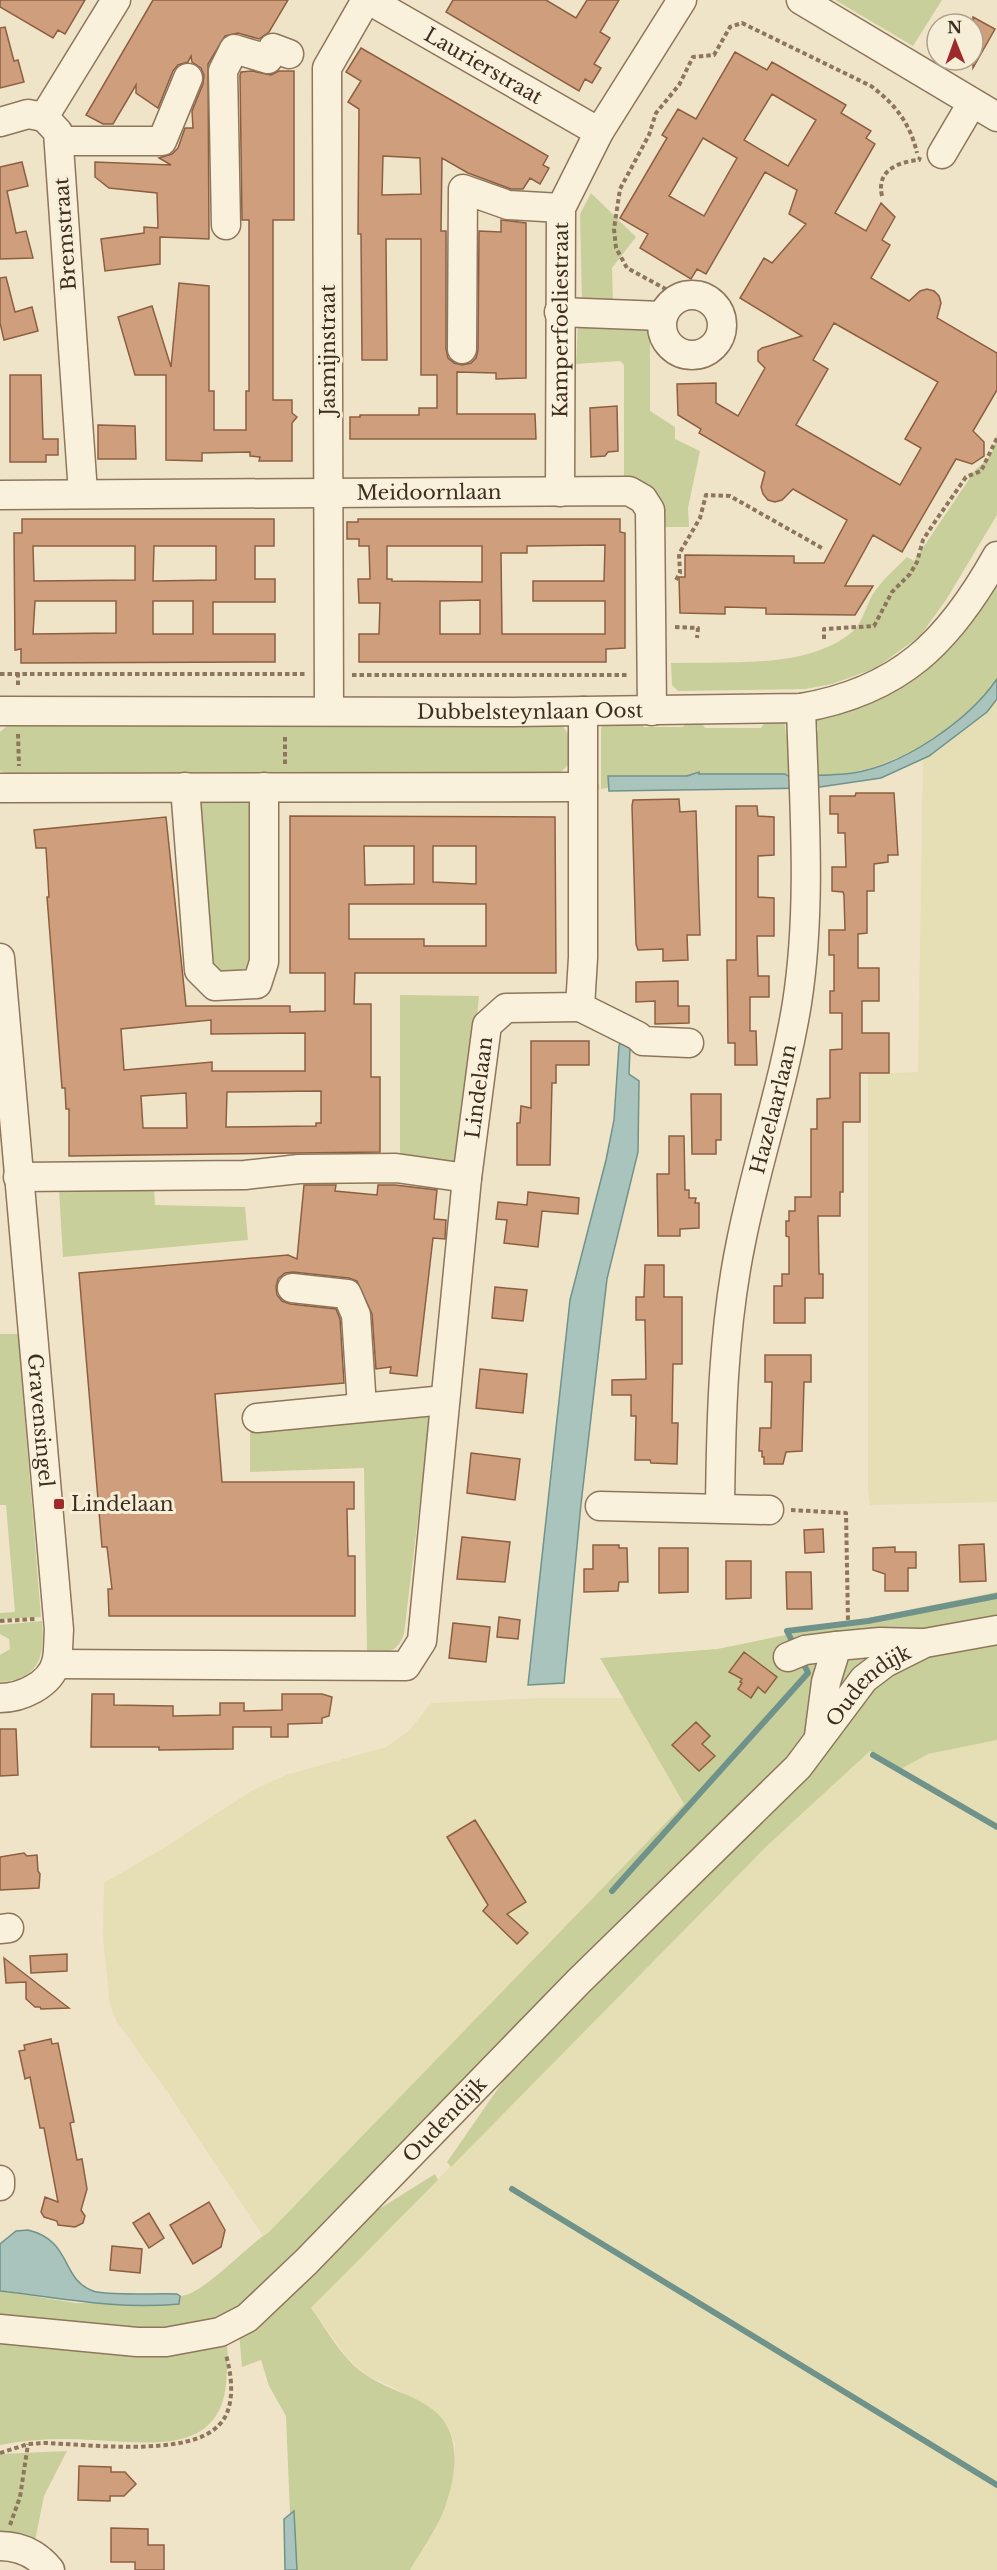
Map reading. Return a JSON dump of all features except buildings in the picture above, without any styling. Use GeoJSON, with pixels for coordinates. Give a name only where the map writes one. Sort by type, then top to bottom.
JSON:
{"type":"FeatureCollection","features":[{"type":"Feature","properties":{"kind":"street"},"geometry":{"type":"LineString","coordinates":[[0,122],[28,114],[44,117],[116,0]]}},
{"type":"Feature","properties":{"kind":"street","name":"Laurierstraat"},"geometry":{"type":"LineString","coordinates":[[367,0],[599,132]]}},
{"type":"Feature","properties":{"kind":"street","name":"Jasmijnstraat"},"geometry":{"type":"LineString","coordinates":[[329,711],[327,68],[367,0]]}},
{"type":"Feature","properties":{"kind":"street","name":"Kamperfoeliestraat"},"geometry":{"type":"LineString","coordinates":[[560,492],[561,208],[599,132],[682,0]]}},
{"type":"Feature","properties":{"kind":"street"},"geometry":{"type":"LineString","coordinates":[[801,0],[997,117]]}},
{"type":"Feature","properties":{"kind":"street"},"geometry":{"type":"LineString","coordinates":[[226,225],[223,71],[234,49],[268,59],[273,48],[289,54]]}},
{"type":"Feature","properties":{"kind":"street"},"geometry":{"type":"LineString","coordinates":[[59,141],[162,141],[188,78]]}},
{"type":"Feature","properties":{"kind":"street"},"geometry":{"type":"LineString","coordinates":[[930,157],[972,103]]}},
{"type":"Feature","properties":{"kind":"street","name":"Bremstraat"},"geometry":{"type":"LineString","coordinates":[[44,117],[58,132],[59,141],[83,493]]}},
{"type":"Feature","properties":{"kind":"street"},"geometry":{"type":"LineString","coordinates":[[462,349],[463,189],[508,205],[561,208]]}},
{"type":"Feature","properties":{"kind":"street"},"geometry":{"type":"LineString","coordinates":[[559,312],[671,306]]}},
{"type":"Feature","properties":{"kind":"street","name":"Meidoornlaan"},"geometry":{"type":"LineString","coordinates":[[0,495],[629,491],[643,499],[650,510],[652,711]]}},
{"type":"Feature","properties":{"kind":"street","name":"Dubbelsteynlaan Oost"},"geometry":{"type":"LineString","coordinates":[[0,711],[652,711],[801,708],[835,702],[857,695],[890,679],[927,651],[948,630],[975,596],[997,556]]}},
{"type":"Feature","properties":{"kind":"street","name":"Hazelaarlaan"},"geometry":{"type":"LineString","coordinates":[[720,1508],[722,1395],[731,1299],[740,1242],[772,1119],[797,1003],[804,935],[806,833],[801,708]]}},
{"type":"Feature","properties":{"kind":"street"},"geometry":{"type":"LineString","coordinates":[[583,711],[583,958],[580,1007],[638,1036],[643,1041],[689,1043]]}},
{"type":"Feature","properties":{"kind":"street"},"geometry":{"type":"LineString","coordinates":[[185,787],[199,970],[215,986],[258,984],[264,962],[274,788]]}},
{"type":"Feature","properties":{"kind":"street"},"geometry":{"type":"LineString","coordinates":[[0,788],[583,787]]}},
{"type":"Feature","properties":{"kind":"street","name":"Gravensingel"},"geometry":{"type":"LineString","coordinates":[[0,958],[58,1618],[56,1664]]}},
{"type":"Feature","properties":{"kind":"street","name":"Lindelaan"},"geometry":{"type":"LineString","coordinates":[[56,1664],[406,1666],[422,1641],[467,1178],[487,1025],[506,1008],[580,1007]]}},
{"type":"Feature","properties":{"kind":"street"},"geometry":{"type":"LineString","coordinates":[[18,1177],[245,1175],[299,1169],[396,1168],[467,1178]]}},
{"type":"Feature","properties":{"kind":"street"},"geometry":{"type":"LineString","coordinates":[[292,1288],[347,1294],[356,1315],[362,1407]]}},
{"type":"Feature","properties":{"kind":"street"},"geometry":{"type":"LineString","coordinates":[[256,1418],[445,1400]]}},
{"type":"Feature","properties":{"kind":"street"},"geometry":{"type":"LineString","coordinates":[[600,1506],[769,1510]]}},
{"type":"Feature","properties":{"kind":"street","name":"Oudendijk"},"geometry":{"type":"LineString","coordinates":[[819,1739],[826,1682],[837,1646],[880,1642],[925,1643],[997,1630]]}},
{"type":"Feature","properties":{"kind":"street","name":"Oudendijk"},"geometry":{"type":"LineString","coordinates":[[0,2329],[137,2342],[177,2341],[220,2332],[247,2318],[306,2262],[579,1981],[798,1767],[864,1679],[885,1663],[925,1643]]}},
{"type":"Feature","properties":{"kind":"street"},"geometry":{"type":"LineString","coordinates":[[797,1654],[837,1646]]}},
{"type":"Feature","properties":{"kind":"street"},"geometry":{"type":"LineString","coordinates":[[0,1698],[15,1698],[43,1683],[56,1664]]}},
{"type":"Feature","properties":{"kind":"street"},"geometry":{"type":"LineString","coordinates":[[0,2180],[0,2186]]}},
{"type":"Feature","properties":{"kind":"street"},"geometry":{"type":"LineString","coordinates":[[4,2546],[26,2550],[39,2557],[50,2570]]}},
{"type":"Feature","properties":{"kind":"path"},"geometry":{"type":"LineString","coordinates":[[671,306],[627,268],[616,248],[614,229],[620,189],[649,135],[656,113],[679,85],[693,57],[714,55],[730,27],[742,23],[871,86],[890,100],[930,157]]}},
{"type":"Feature","properties":{"kind":"path"},"geometry":{"type":"LineString","coordinates":[[824,639],[824,628],[874,626],[892,592],[914,568],[927,533],[966,477],[981,471],[997,438]]}},
{"type":"Feature","properties":{"kind":"path"},"geometry":{"type":"LineString","coordinates":[[676,587],[676,577],[680,573],[679,554],[700,518],[706,495],[730,496],[822,548]]}},
{"type":"Feature","properties":{"kind":"path"},"geometry":{"type":"LineString","coordinates":[[675,618],[675,628],[698,628],[697,638]]}},
{"type":"Feature","properties":{"kind":"path"},"geometry":{"type":"LineString","coordinates":[[274,788],[285,711]]}},
{"type":"Feature","properties":{"kind":"path"},"geometry":{"type":"LineString","coordinates":[[769,1510],[846,1513],[848,1615]]}},
{"type":"Feature","properties":{"kind":"path"},"geometry":{"type":"LineString","coordinates":[[0,1622],[58,1618]]}},
{"type":"Feature","properties":{"kind":"path"},"geometry":{"type":"LineString","coordinates":[[0,2453],[28,2444],[158,2447],[200,2436],[219,2426],[226,2415],[231,2397],[231,2372],[220,2332]]}},
{"type":"Feature","properties":{"kind":"path"},"geometry":{"type":"LineString","coordinates":[[4,2546],[20,2497],[28,2444]]}},
{"type":"Feature","properties":{"kind":"shaded area"},"geometry":{"type":"Polygon","coordinates":[[[997,699],[997,1502],[870,1505],[868,1491],[868,1074],[918,1072],[923,759],[987,712],[997,699]]]}},
{"type":"Feature","properties":{"kind":"shaded area"},"geometry":{"type":"Polygon","coordinates":[[[542,1698],[624,1698],[684,1804],[263,2236],[166,2090],[117,2022],[110,2005],[103,1938],[104,1883],[167,1846],[253,1790],[286,1775],[386,1747],[409,1731],[431,1703],[542,1698]]]}},
{"type":"Feature","properties":{"kind":"shaded area"},"geometry":{"type":"Polygon","coordinates":[[[997,1740],[997,2570],[410,2570],[447,2503],[453,2475],[455,2444],[446,2423],[395,2388],[366,2375],[347,2357],[311,2308],[768,1845],[870,1751],[901,1769],[928,1754],[997,1740]]]}},
{"type":"Feature","properties":{"kind":"green space"},"geometry":{"type":"Polygon","coordinates":[[[835,0],[942,0],[934,12],[925,12],[925,27],[913,46],[835,0]]]}},
{"type":"Feature","properties":{"kind":"green space"},"geometry":{"type":"Polygon","coordinates":[[[591,193],[636,237],[612,268],[613,302],[582,302],[580,214],[591,193]]]}},
{"type":"Feature","properties":{"kind":"green space"},"geometry":{"type":"Polygon","coordinates":[[[578,323],[650,324],[650,411],[675,427],[675,439],[700,451],[688,508],[689,527],[660,527],[652,490],[647,484],[624,485],[624,365],[620,361],[576,364],[578,323]]]}},
{"type":"Feature","properties":{"kind":"green space"},"geometry":{"type":"Polygon","coordinates":[[[997,436],[997,515],[946,600],[920,636],[876,668],[832,684],[805,689],[678,691],[672,685],[671,663],[766,661],[791,658],[835,643],[853,631],[880,584],[907,557],[914,561],[976,469],[990,455],[997,436]]]}},
{"type":"Feature","properties":{"kind":"green space"},"geometry":{"type":"Polygon","coordinates":[[[997,579],[997,679],[969,711],[935,738],[896,759],[850,773],[813,775],[809,733],[818,731],[816,716],[879,699],[917,678],[962,633],[997,579]]]}},
{"type":"Feature","properties":{"kind":"green space"},"geometry":{"type":"Polygon","coordinates":[[[784,719],[786,735],[792,735],[794,776],[699,774],[699,772],[687,776],[608,776],[608,788],[601,789],[601,729],[604,720],[638,721],[644,727],[683,727],[688,721],[700,720],[705,728],[761,728],[766,720],[784,719]]]}},
{"type":"Feature","properties":{"kind":"green space"},"geometry":{"type":"Polygon","coordinates":[[[8,725],[562,725],[570,737],[571,762],[558,775],[8,774],[0,771],[0,732],[8,725]]]}},
{"type":"Feature","properties":{"kind":"green space"},"geometry":{"type":"Polygon","coordinates":[[[196,797],[256,797],[251,976],[209,970],[196,797]]]}},
{"type":"Feature","properties":{"kind":"green space"},"geometry":{"type":"Polygon","coordinates":[[[400,995],[479,996],[461,1167],[400,1164],[400,995]]]}},
{"type":"Feature","properties":{"kind":"green space"},"geometry":{"type":"Polygon","coordinates":[[[154,1185],[155,1205],[245,1207],[248,1240],[63,1257],[59,1190],[154,1185]]]}},
{"type":"Feature","properties":{"kind":"green space"},"geometry":{"type":"Polygon","coordinates":[[[0,1334],[18,1334],[41,1617],[0,1619],[0,1613],[15,1612],[6,1505],[0,1505],[0,1334]]]}},
{"type":"Feature","properties":{"kind":"green space"},"geometry":{"type":"Polygon","coordinates":[[[431,1409],[404,1634],[394,1649],[380,1653],[367,1653],[364,1468],[250,1472],[250,1431],[431,1409]]]}},
{"type":"Feature","properties":{"kind":"green space"},"geometry":{"type":"Polygon","coordinates":[[[997,1592],[997,1626],[908,1643],[798,1749],[328,2229],[226,2321],[126,2334],[0,2323],[0,2291],[76,2303],[179,2304],[180,2296],[189,2294],[212,2279],[269,2232],[684,1804],[600,1658],[717,1649],[997,1592]]]}},
{"type":"Feature","properties":{"kind":"green space"},"geometry":{"type":"Polygon","coordinates":[[[42,1621],[41,1655],[37,1664],[24,1676],[0,1682],[0,1655],[10,1649],[9,1639],[0,1634],[0,1625],[42,1621]]]}},
{"type":"Feature","properties":{"kind":"green space"},"geometry":{"type":"Polygon","coordinates":[[[997,1640],[997,1740],[928,1754],[901,1769],[870,1751],[768,1845],[451,2167],[447,2162],[531,2041],[865,1692],[891,1673],[928,1655],[997,1640]]]}},
{"type":"Feature","properties":{"kind":"green space"},"geometry":{"type":"Polygon","coordinates":[[[435,2174],[438,2180],[311,2308],[336,2344],[358,2369],[374,2380],[432,2409],[448,2428],[454,2451],[454,2464],[444,2509],[410,2570],[297,2570],[294,2511],[290,2514],[286,2416],[269,2386],[261,2360],[242,2367],[239,2333],[344,2231],[435,2174]]]}},
{"type":"Feature","properties":{"kind":"green space"},"geometry":{"type":"Polygon","coordinates":[[[0,2334],[226,2338],[228,2355],[226,2384],[220,2407],[210,2424],[194,2434],[176,2440],[134,2442],[58,2439],[0,2445],[0,2334]]]}},
{"type":"Feature","properties":{"kind":"green space"},"geometry":{"type":"Polygon","coordinates":[[[67,2451],[44,2496],[35,2541],[0,2535],[0,2454],[67,2451]]]}},
{"type":"Feature","properties":{"kind":"water"},"geometry":{"type":"Polygon","coordinates":[[[997,679],[997,699],[987,712],[929,756],[881,778],[813,788],[609,791],[608,776],[687,776],[699,772],[699,774],[785,774],[788,776],[837,775],[873,768],[893,761],[933,739],[985,695],[997,679]]]}},
{"type":"Feature","properties":{"kind":"water"},"geometry":{"type":"Polygon","coordinates":[[[621,1043],[630,1048],[629,1074],[639,1081],[638,1152],[607,1279],[581,1504],[564,1683],[528,1685],[570,1300],[614,1120],[619,1045],[621,1043]]]}},
{"type":"Feature","properties":{"kind":"water"},"geometry":{"type":"Polygon","coordinates":[[[28,2230],[52,2242],[60,2251],[75,2278],[93,2291],[121,2294],[177,2294],[180,2296],[179,2304],[110,2304],[0,2291],[0,2244],[16,2231],[28,2230]]]}},
{"type":"Feature","properties":{"kind":"water"},"geometry":{"type":"Polygon","coordinates":[[[294,2511],[297,2570],[285,2570],[284,2519],[294,2511]]]}},
{"type":"Feature","properties":{"kind":"waterway"},"geometry":{"type":"LineString","coordinates":[[794,1645],[787,1631],[868,1621],[997,1596]]}},
{"type":"Feature","properties":{"kind":"waterway"},"geometry":{"type":"LineString","coordinates":[[612,1891],[808,1673],[802,1660]]}},
{"type":"Feature","properties":{"kind":"waterway"},"geometry":{"type":"LineString","coordinates":[[873,1755],[997,1827]]}},
{"type":"Feature","properties":{"kind":"waterway"},"geometry":{"type":"LineString","coordinates":[[512,2189],[997,2485]]}},
{"type":"Feature","properties":{"kind":"place","name":"Lindelaan"},"geometry":{"type":"Point","coordinates":[59,1504]}}]}
